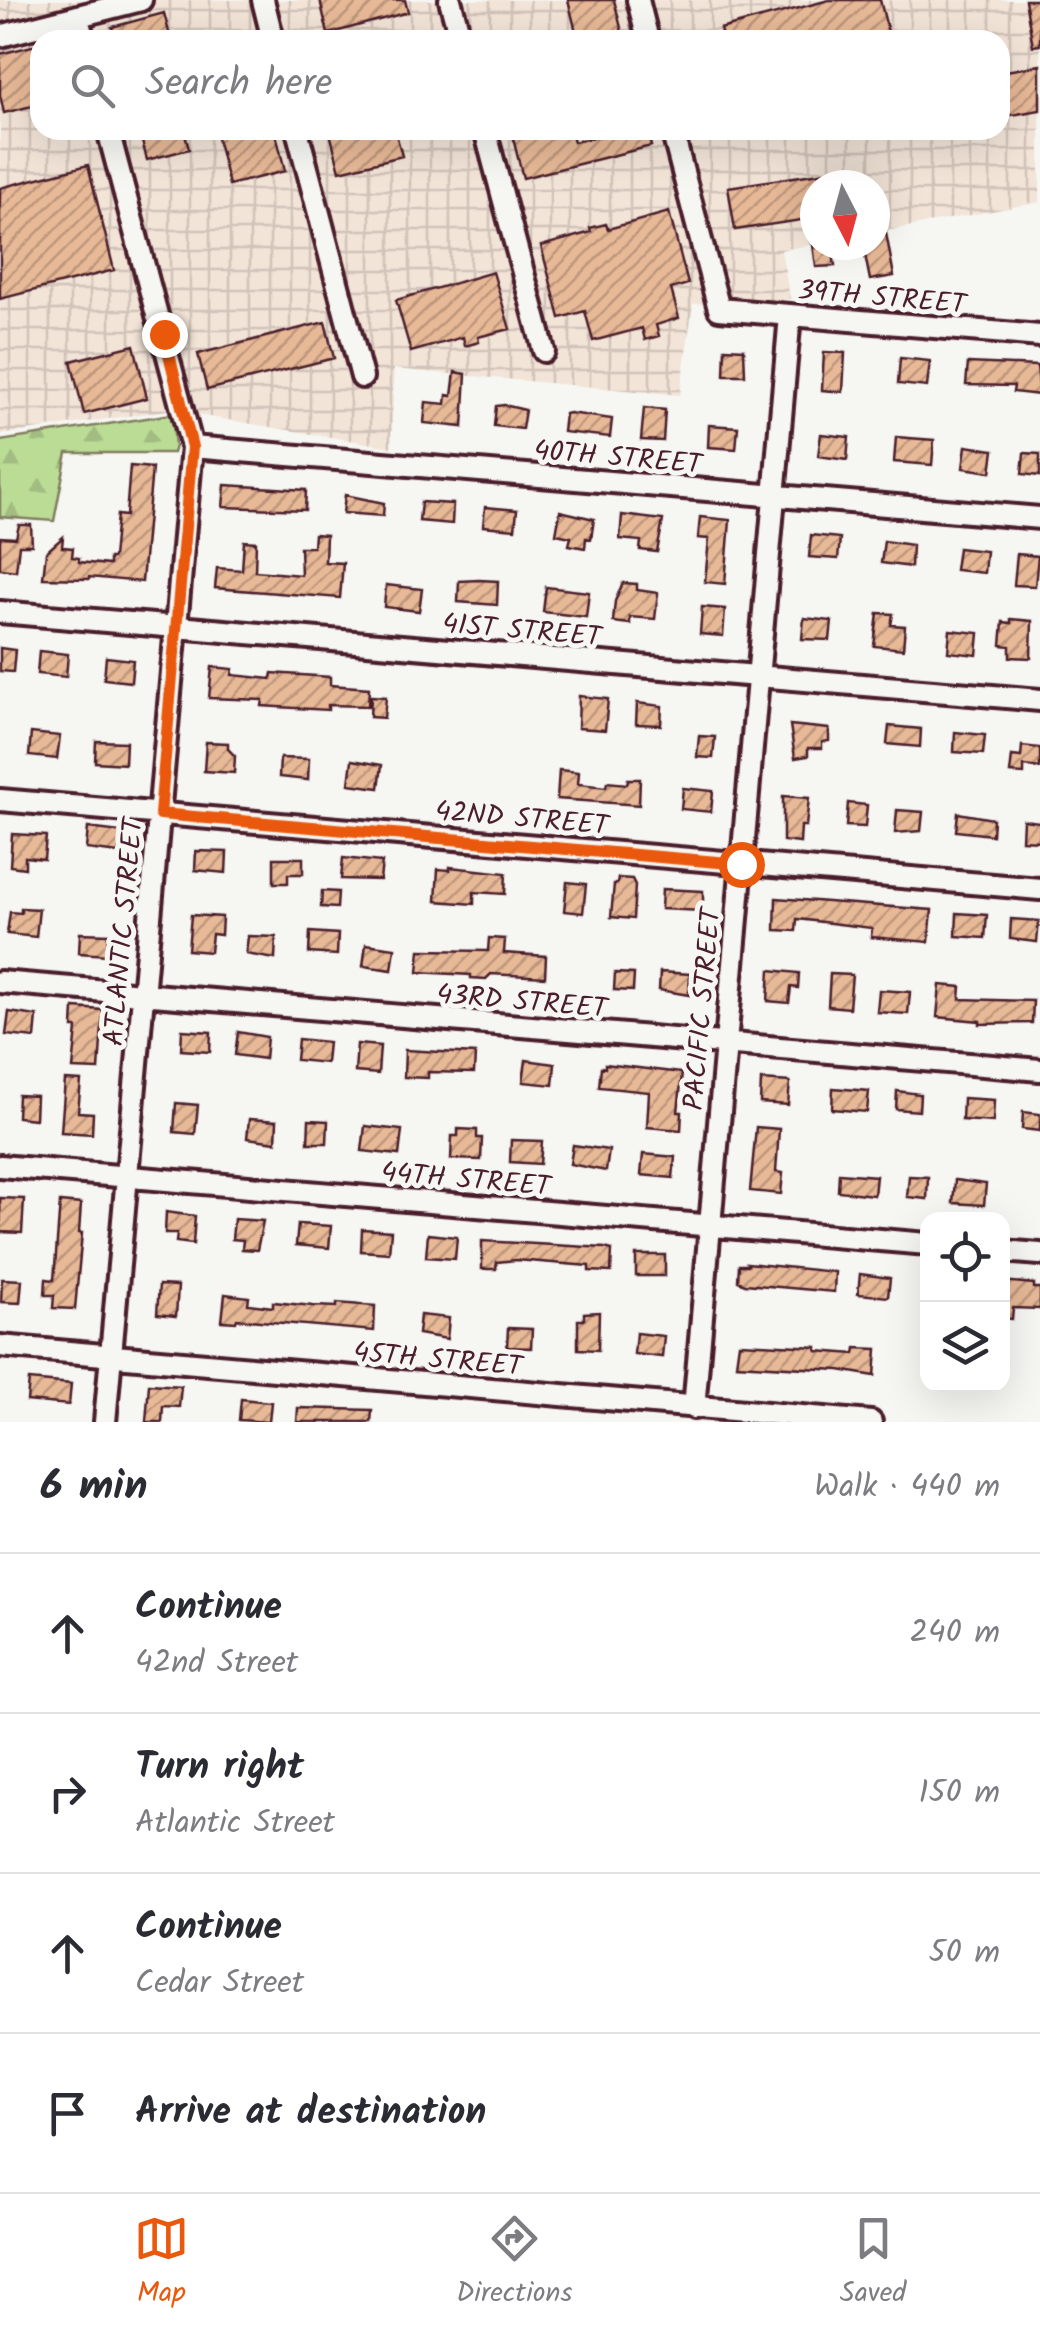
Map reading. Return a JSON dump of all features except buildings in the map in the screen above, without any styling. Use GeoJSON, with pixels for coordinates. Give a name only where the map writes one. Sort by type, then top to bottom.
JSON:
{"type":"FeatureCollection","features":[{"type":"Feature","properties":{"kind":"street"},"geometry":{"type":"LineString","coordinates":[[0,36],[141,0]]}},
{"type":"Feature","properties":{"kind":"street"},"geometry":{"type":"LineString","coordinates":[[263,0],[270,30]]}},
{"type":"Feature","properties":{"kind":"street"},"geometry":{"type":"LineString","coordinates":[[450,0],[458,30]]}},
{"type":"Feature","properties":{"kind":"street"},"geometry":{"type":"LineString","coordinates":[[638,0],[646,30]]}},
{"type":"Feature","properties":{"kind":"street"},"geometry":{"type":"LineString","coordinates":[[77,16],[81,30]]}},
{"type":"Feature","properties":{"kind":"street","name":"ATLANTIC STREET"},"geometry":{"type":"LineString","coordinates":[[105,1422],[192,447],[111,140]]}},
{"type":"Feature","properties":{"kind":"street"},"geometry":{"type":"LineString","coordinates":[[300,140],[362,377]]}},
{"type":"Feature","properties":{"kind":"street"},"geometry":{"type":"LineString","coordinates":[[488,140],[544,351]]}},
{"type":"Feature","properties":{"kind":"street","name":"39TH STREET"},"geometry":{"type":"LineString","coordinates":[[675,140],[719,310],[1040,336]]}},
{"type":"Feature","properties":{"kind":"street","name":"PACIFIC STREET"},"geometry":{"type":"LineString","coordinates":[[694,1408],[790,315]]}},
{"type":"Feature","properties":{"kind":"street","name":"40TH STREET"},"geometry":{"type":"LineString","coordinates":[[192,447],[1040,518]]}},
{"type":"Feature","properties":{"kind":"street","name":"41ST STREET"},"geometry":{"type":"LineString","coordinates":[[0,612],[1040,700]]}},
{"type":"Feature","properties":{"kind":"street","name":"42ND STREET"},"geometry":{"type":"LineString","coordinates":[[0,800],[1040,889]]}},
{"type":"Feature","properties":{"kind":"street","name":"43RD STREET"},"geometry":{"type":"LineString","coordinates":[[0,982],[1040,1070]]}},
{"type":"Feature","properties":{"kind":"street","name":"44TH STREET"},"geometry":{"type":"LineString","coordinates":[[0,1166],[920,1243]]}},
{"type":"Feature","properties":{"kind":"street"},"geometry":{"type":"LineString","coordinates":[[1010,1251],[1040,1254]]}},
{"type":"Feature","properties":{"kind":"street","name":"45TH STREET"},"geometry":{"type":"LineString","coordinates":[[0,1346],[871,1422]]}},
{"type":"Feature","properties":{"kind":"shaded area"},"geometry":{"type":"Polygon","coordinates":[[[0,0],[1040,0],[1040,202],[890,230],[890,170],[800,170],[800,247],[781,250],[790,299],[693,304],[680,395],[394,369],[391,447],[168,410],[0,435],[0,0]]]}},
{"type":"Feature","properties":{"kind":"green space"},"geometry":{"type":"Polygon","coordinates":[[[172,414],[173,453],[67,453],[54,521],[0,517],[0,441],[172,414]]]}},
{"type":"Feature","properties":{"kind":"route"},"geometry":{"type":"LineString","coordinates":[[164,334],[192,447],[160,814],[741,864]]}}]}
